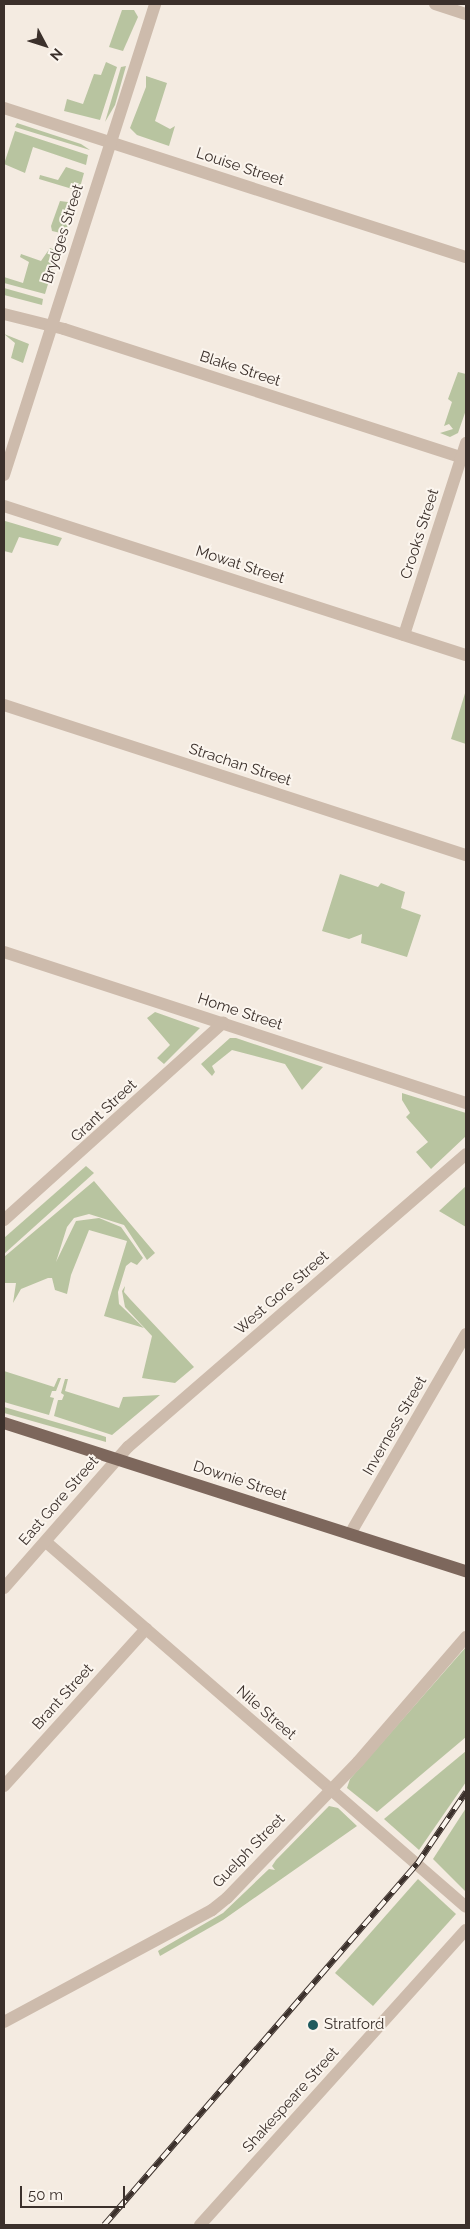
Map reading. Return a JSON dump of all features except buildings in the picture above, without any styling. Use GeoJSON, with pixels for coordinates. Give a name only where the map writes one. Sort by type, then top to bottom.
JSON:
{"type":"FeatureCollection","features":[{"type":"Feature","properties":{"kind":"main road","name":"Downie Street"},"geometry":{"type":"LineString","coordinates":[[4,1423],[119,1458],[466,1571]]}},
{"type":"Feature","properties":{"kind":"street","name":"Brydges Street"},"geometry":{"type":"LineString","coordinates":[[4,475],[109,142],[155,4]]}},
{"type":"Feature","properties":{"kind":"street"},"geometry":{"type":"LineString","coordinates":[[435,4],[466,14]]}},
{"type":"Feature","properties":{"kind":"street","name":"Louise Street"},"geometry":{"type":"LineString","coordinates":[[4,108],[466,257]]}},
{"type":"Feature","properties":{"kind":"street","name":"Blake Street"},"geometry":{"type":"LineString","coordinates":[[4,314],[464,458]]}},
{"type":"Feature","properties":{"kind":"street","name":"Crooks Street"},"geometry":{"type":"LineString","coordinates":[[404,634],[464,458],[466,443]]}},
{"type":"Feature","properties":{"kind":"street","name":"Mowat Street"},"geometry":{"type":"LineString","coordinates":[[4,506],[466,655]]}},
{"type":"Feature","properties":{"kind":"street","name":"Strachan Street"},"geometry":{"type":"LineString","coordinates":[[4,706],[466,855]]}},
{"type":"Feature","properties":{"kind":"street","name":"Home Street"},"geometry":{"type":"LineString","coordinates":[[4,952],[466,1104]]}},
{"type":"Feature","properties":{"kind":"street","name":"Grant Street"},"geometry":{"type":"LineString","coordinates":[[7,1213],[223,1023]]}},
{"type":"Feature","properties":{"kind":"street","name":"West Gore Street"},"geometry":{"type":"LineString","coordinates":[[119,1458],[466,1154]]}},
{"type":"Feature","properties":{"kind":"street","name":"Inverness Street"},"geometry":{"type":"LineString","coordinates":[[350,1534],[466,1334]]}},
{"type":"Feature","properties":{"kind":"street","name":"East Gore Street"},"geometry":{"type":"LineString","coordinates":[[4,1588],[119,1458]]}},
{"type":"Feature","properties":{"kind":"street","name":"Nile Street"},"geometry":{"type":"LineString","coordinates":[[46,1542],[466,1907]]}},
{"type":"Feature","properties":{"kind":"street","name":"Brant Street"},"geometry":{"type":"LineString","coordinates":[[4,1786],[146,1629]]}},
{"type":"Feature","properties":{"kind":"street","name":"Guelph Street"},"geometry":{"type":"LineString","coordinates":[[4,2022],[212,1910],[330,1790],[466,1637]]}},
{"type":"Feature","properties":{"kind":"street","name":"Shakespeare Street"},"geometry":{"type":"LineString","coordinates":[[200,2225],[466,1930]]}},
{"type":"Feature","properties":{"kind":"green space"},"geometry":{"type":"Polygon","coordinates":[[[122,10],[134,10],[138,17],[123,51],[109,47],[122,10]]]}},
{"type":"Feature","properties":{"kind":"green space"},"geometry":{"type":"Polygon","coordinates":[[[106,62],[117,67],[100,120],[64,111],[67,99],[83,104],[94,74],[101,75],[106,62]]]}},
{"type":"Feature","properties":{"kind":"green space"},"geometry":{"type":"Polygon","coordinates":[[[126,66],[115,105],[105,122],[121,67],[126,66]]]}},
{"type":"Feature","properties":{"kind":"green space"},"geometry":{"type":"Polygon","coordinates":[[[146,76],[167,83],[155,121],[170,129],[175,126],[169,146],[137,135],[130,128],[146,87],[146,76]]]}},
{"type":"Feature","properties":{"kind":"green space"},"geometry":{"type":"Polygon","coordinates":[[[17,123],[81,144],[90,150],[15,127],[17,123]]]}},
{"type":"Feature","properties":{"kind":"green space"},"geometry":{"type":"Polygon","coordinates":[[[15,131],[88,155],[86,165],[33,147],[25,173],[4,164],[15,131]]]}},
{"type":"Feature","properties":{"kind":"green space"},"geometry":{"type":"Polygon","coordinates":[[[66,167],[84,173],[79,191],[39,179],[40,175],[58,180],[66,167]]]}},
{"type":"Feature","properties":{"kind":"green space"},"geometry":{"type":"Polygon","coordinates":[[[60,201],[75,203],[65,234],[52,231],[51,226],[60,201]]]}},
{"type":"Feature","properties":{"kind":"green space"},"geometry":{"type":"Polygon","coordinates":[[[50,248],[58,251],[45,294],[4,283],[4,277],[23,283],[29,262],[20,257],[21,254],[41,261],[50,248]]]}},
{"type":"Feature","properties":{"kind":"green space"},"geometry":{"type":"Polygon","coordinates":[[[4,288],[43,299],[42,305],[4,295],[4,288]]]}},
{"type":"Feature","properties":{"kind":"green space"},"geometry":{"type":"Polygon","coordinates":[[[4,334],[29,344],[23,363],[11,358],[15,343],[4,334]]]}},
{"type":"Feature","properties":{"kind":"green space"},"geometry":{"type":"Polygon","coordinates":[[[458,372],[466,374],[466,410],[458,433],[450,437],[440,433],[453,429],[449,424],[444,426],[452,402],[448,399],[458,372]]]}},
{"type":"Feature","properties":{"kind":"green space"},"geometry":{"type":"Polygon","coordinates":[[[5,521],[62,538],[58,546],[19,537],[12,553],[4,551],[5,521]]]}},
{"type":"Feature","properties":{"kind":"green space"},"geometry":{"type":"Polygon","coordinates":[[[466,690],[466,744],[451,739],[466,690]]]}},
{"type":"Feature","properties":{"kind":"green space"},"geometry":{"type":"Polygon","coordinates":[[[340,874],[378,887],[381,883],[405,892],[401,908],[421,915],[407,957],[361,943],[362,934],[349,939],[322,931],[340,874]]]}},
{"type":"Feature","properties":{"kind":"green space"},"geometry":{"type":"Polygon","coordinates":[[[155,1012],[200,1028],[164,1064],[157,1058],[170,1045],[147,1018],[155,1012]]]}},
{"type":"Feature","properties":{"kind":"green space"},"geometry":{"type":"Polygon","coordinates":[[[230,1038],[236,1038],[323,1067],[302,1090],[285,1064],[232,1050],[212,1066],[215,1072],[212,1076],[201,1064],[230,1038]]]}},
{"type":"Feature","properties":{"kind":"green space"},"geometry":{"type":"Polygon","coordinates":[[[402,1093],[466,1113],[466,1136],[431,1169],[416,1152],[428,1142],[406,1117],[410,1113],[402,1100],[402,1093]]]}},
{"type":"Feature","properties":{"kind":"green space"},"geometry":{"type":"Polygon","coordinates":[[[86,1166],[94,1173],[4,1254],[4,1238],[86,1166]]]}},
{"type":"Feature","properties":{"kind":"green space"},"geometry":{"type":"Polygon","coordinates":[[[94,1181],[155,1253],[147,1260],[124,1225],[89,1214],[74,1218],[67,1227],[56,1262],[76,1221],[99,1218],[121,1227],[143,1258],[137,1265],[131,1262],[126,1266],[118,1292],[119,1304],[144,1328],[104,1316],[127,1241],[89,1230],[71,1275],[67,1294],[55,1290],[52,1278],[48,1278],[21,1289],[13,1303],[16,1283],[4,1283],[4,1257],[94,1181]]]}},
{"type":"Feature","properties":{"kind":"green space"},"geometry":{"type":"Polygon","coordinates":[[[466,1186],[466,1227],[439,1211],[466,1186]]]}},
{"type":"Feature","properties":{"kind":"green space"},"geometry":{"type":"Polygon","coordinates":[[[125,1286],[124,1292],[194,1367],[175,1383],[142,1378],[152,1336],[125,1307],[122,1291],[125,1286]]]}},
{"type":"Feature","properties":{"kind":"green space"},"geometry":{"type":"Polygon","coordinates":[[[4,1371],[54,1387],[58,1378],[61,1378],[56,1391],[52,1391],[50,1397],[54,1398],[49,1415],[4,1402],[4,1371]]]}},
{"type":"Feature","properties":{"kind":"green space"},"geometry":{"type":"Polygon","coordinates":[[[65,1379],[68,1379],[65,1391],[119,1408],[123,1397],[160,1395],[112,1435],[54,1416],[58,1400],[62,1400],[64,1395],[61,1393],[65,1379]]]}},
{"type":"Feature","properties":{"kind":"green space"},"geometry":{"type":"Polygon","coordinates":[[[4,1407],[106,1437],[106,1442],[4,1413],[4,1407]]]}},
{"type":"Feature","properties":{"kind":"green space"},"geometry":{"type":"Polygon","coordinates":[[[466,1647],[466,1737],[377,1812],[347,1788],[350,1779],[466,1647]]]}},
{"type":"Feature","properties":{"kind":"green space"},"geometry":{"type":"Polygon","coordinates":[[[466,1751],[466,1782],[419,1850],[384,1819],[466,1751]]]}},
{"type":"Feature","properties":{"kind":"green space"},"geometry":{"type":"Polygon","coordinates":[[[329,1806],[338,1808],[357,1826],[223,1920],[160,1956],[158,1951],[223,1913],[269,1869],[275,1870],[272,1866],[276,1860],[329,1806]]]}},
{"type":"Feature","properties":{"kind":"green space"},"geometry":{"type":"Polygon","coordinates":[[[466,1808],[466,1892],[433,1859],[466,1808]]]}},
{"type":"Feature","properties":{"kind":"green space"},"geometry":{"type":"Polygon","coordinates":[[[418,1879],[456,1914],[373,2006],[335,1973],[418,1879]]]}},
{"type":"Feature","properties":{"kind":"railway"},"geometry":{"type":"LineString","coordinates":[[104,2225],[417,1864],[466,1792]]}},
{"type":"Feature","properties":{"kind":"place","name":"Stratford"},"geometry":{"type":"Point","coordinates":[313,2025]}}]}
